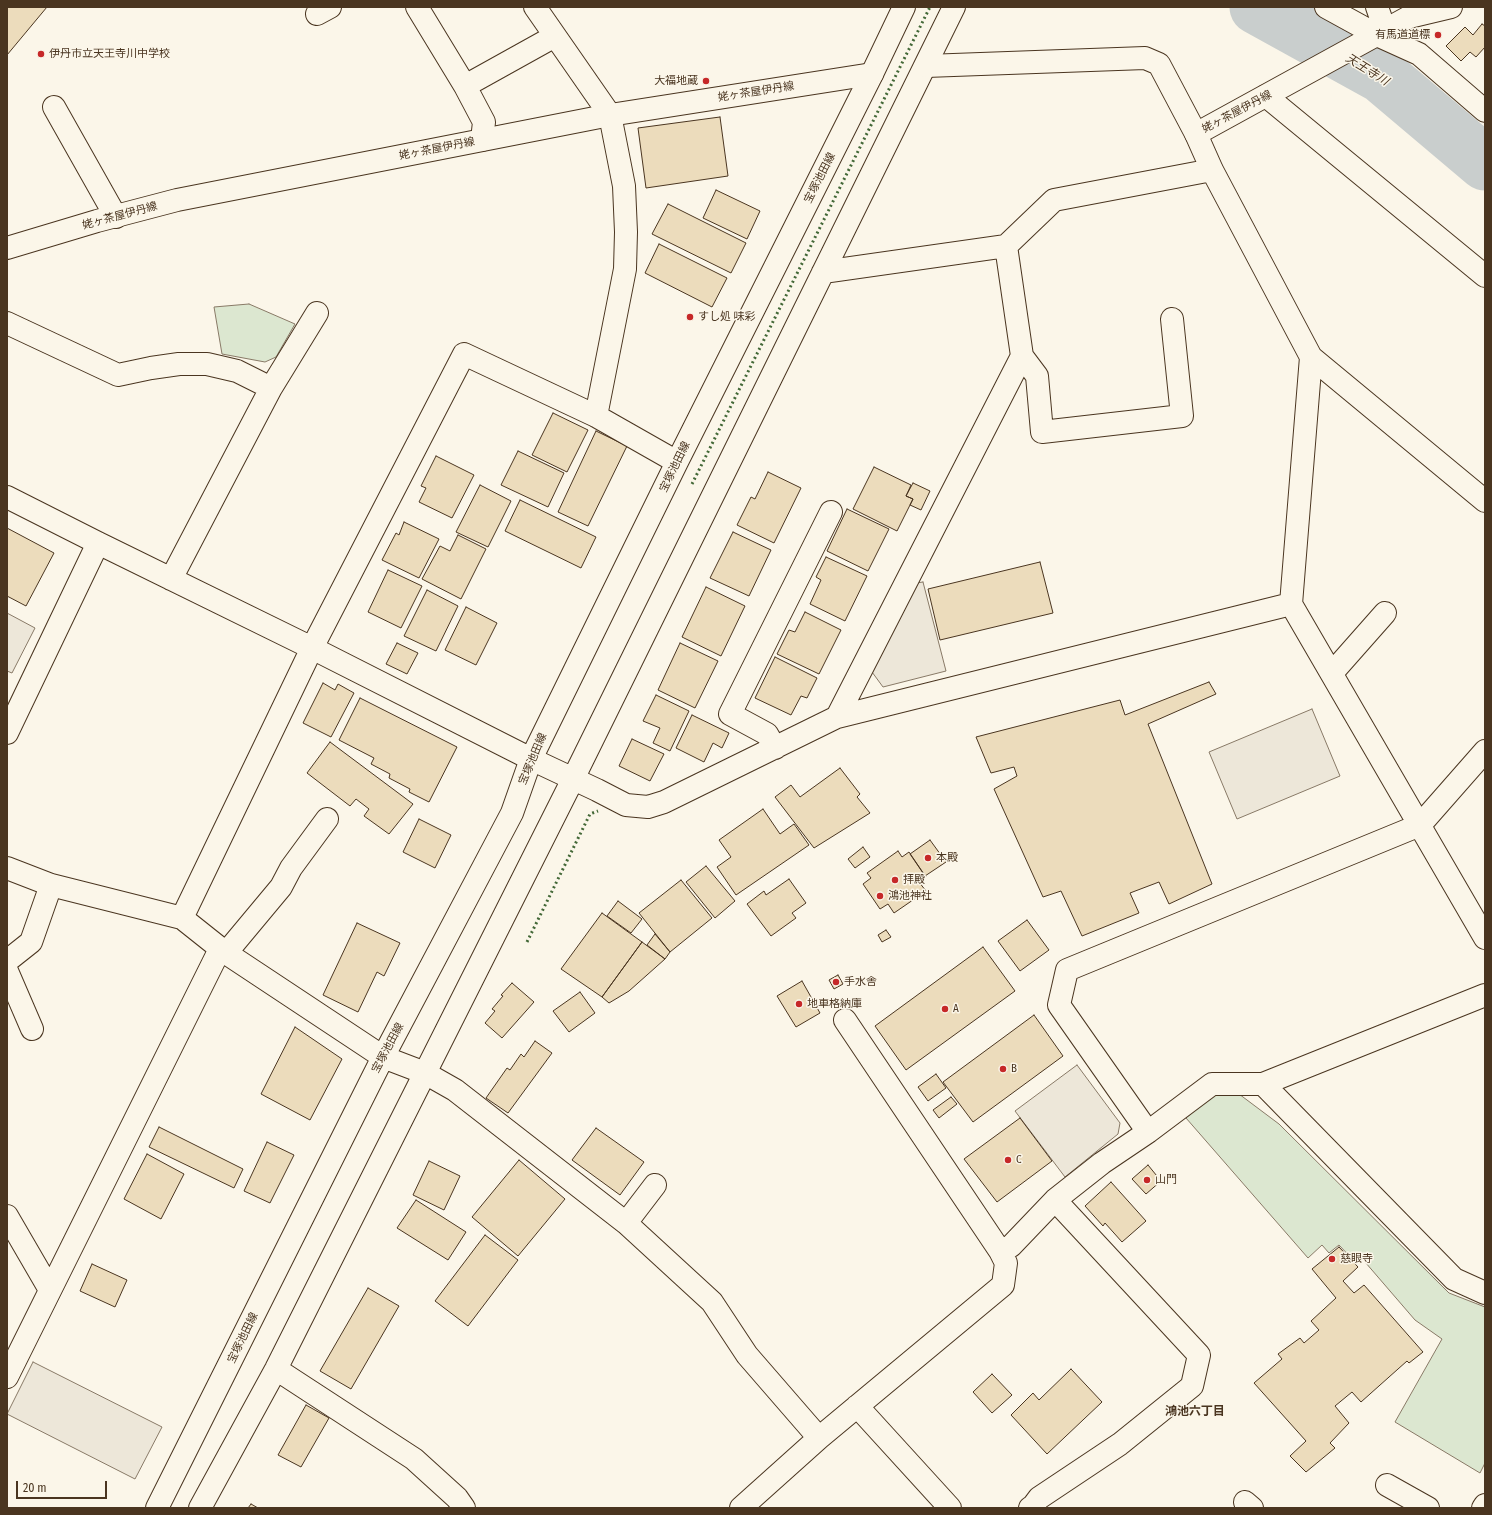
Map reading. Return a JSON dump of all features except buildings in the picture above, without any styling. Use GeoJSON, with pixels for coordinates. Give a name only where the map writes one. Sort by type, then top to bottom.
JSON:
{"type":"FeatureCollection","features":[{"type":"Feature","properties":{"kind":"street"},"geometry":{"type":"LineString","coordinates":[[417,7],[465,86],[484,122],[482,140]]}},
{"type":"Feature","properties":{"kind":"street"},"geometry":{"type":"LineString","coordinates":[[536,7],[610,115],[624,186],[626,232],[625,269],[596,416]]}},
{"type":"Feature","properties":{"kind":"street","name":"宝塚池田線"},"geometry":{"type":"LineString","coordinates":[[157,1508],[383,1057],[512,813],[531,759],[904,7]]}},
{"type":"Feature","properties":{"kind":"street"},"geometry":{"type":"LineString","coordinates":[[200,1508],[276,1369],[572,779],[954,7]]}},
{"type":"Feature","properties":{"kind":"street"},"geometry":{"type":"LineString","coordinates":[[1326,7],[1375,36],[1419,54],[1485,111]]}},
{"type":"Feature","properties":{"kind":"street"},"geometry":{"type":"LineString","coordinates":[[1375,36],[1377,7]]}},
{"type":"Feature","properties":{"kind":"street","name":"姥ヶ茶屋伊丹線"},"geometry":{"type":"LineString","coordinates":[[926,66],[1145,58],[1159,64],[1196,134],[1410,17],[1451,7]]}},
{"type":"Feature","properties":{"kind":"street"},"geometry":{"type":"LineString","coordinates":[[465,86],[555,36]]}},
{"type":"Feature","properties":{"kind":"street","name":"姥ヶ茶屋伊丹線"},"geometry":{"type":"LineString","coordinates":[[7,248],[97,221],[177,200],[610,115],[872,74]]}},
{"type":"Feature","properties":{"kind":"street"},"geometry":{"type":"LineString","coordinates":[[1266,96],[1485,276]]}},
{"type":"Feature","properties":{"kind":"street"},"geometry":{"type":"LineString","coordinates":[[54,107],[77,130],[116,217]]}},
{"type":"Feature","properties":{"kind":"street"},"geometry":{"type":"LineString","coordinates":[[1196,134],[1212,170],[1311,357],[1485,501]]}},
{"type":"Feature","properties":{"kind":"street"},"geometry":{"type":"LineString","coordinates":[[823,272],[1006,246],[1054,200],[1212,170]]}},
{"type":"Feature","properties":{"kind":"street"},"geometry":{"type":"LineString","coordinates":[[1006,246],[1022,356],[1037,376],[1042,432],[1182,416],[1172,319]]}},
{"type":"Feature","properties":{"kind":"street"},"geometry":{"type":"LineString","coordinates":[[171,579],[271,388],[317,313]]}},
{"type":"Feature","properties":{"kind":"street"},"geometry":{"type":"LineString","coordinates":[[7,323],[118,375],[179,364],[207,364],[237,371],[271,388]]}},
{"type":"Feature","properties":{"kind":"street"},"geometry":{"type":"LineString","coordinates":[[182,918],[312,648],[464,354],[596,416],[677,462]]}},
{"type":"Feature","properties":{"kind":"street"},"geometry":{"type":"LineString","coordinates":[[837,717],[1022,356]]}},
{"type":"Feature","properties":{"kind":"street"},"geometry":{"type":"LineString","coordinates":[[1311,357],[1291,604],[1485,938]]}},
{"type":"Feature","properties":{"kind":"street"},"geometry":{"type":"LineString","coordinates":[[7,497],[572,779],[626,805],[648,807],[664,802],[837,717],[1291,604]]}},
{"type":"Feature","properties":{"kind":"street"},"geometry":{"type":"LineString","coordinates":[[775,748],[767,734],[730,714],[831,512]]}},
{"type":"Feature","properties":{"kind":"street"},"geometry":{"type":"LineString","coordinates":[[7,733],[15,694],[98,543]]}},
{"type":"Feature","properties":{"kind":"street"},"geometry":{"type":"LineString","coordinates":[[1332,674],[1385,613]]}},
{"type":"Feature","properties":{"kind":"street"},"geometry":{"type":"LineString","coordinates":[[1148,1132],[1060,1005],[1067,970],[1420,825],[1485,750]]}},
{"type":"Feature","properties":{"kind":"street"},"geometry":{"type":"LineString","coordinates":[[7,1377],[223,951],[281,887],[291,868],[327,819]]}},
{"type":"Feature","properties":{"kind":"street"},"geometry":{"type":"LineString","coordinates":[[7,868],[51,885],[182,918],[223,951],[383,1057],[424,1073],[455,1090],[626,1223],[712,1302],[747,1355],[819,1438]]}},
{"type":"Feature","properties":{"kind":"street"},"geometry":{"type":"LineString","coordinates":[[7,961],[31,942],[51,885]]}},
{"type":"Feature","properties":{"kind":"street"},"geometry":{"type":"LineString","coordinates":[[7,972],[32,1029]]}},
{"type":"Feature","properties":{"kind":"street"},"geometry":{"type":"LineString","coordinates":[[1000,1251],[1011,1246],[1055,1200],[1102,1163],[1148,1132],[1212,1084],[1263,1084],[1485,995]]}},
{"type":"Feature","properties":{"kind":"street"},"geometry":{"type":"LineString","coordinates":[[741,1508],[819,1438],[1003,1285],[1006,1263],[1000,1251],[845,1020]]}},
{"type":"Feature","properties":{"kind":"street"},"geometry":{"type":"LineString","coordinates":[[1263,1084],[1454,1279],[1485,1293]]}},
{"type":"Feature","properties":{"kind":"street"},"geometry":{"type":"LineString","coordinates":[[626,1223],[655,1185]]}},
{"type":"Feature","properties":{"kind":"street"},"geometry":{"type":"LineString","coordinates":[[1030,1508],[1039,1498],[1120,1444],[1192,1386],[1200,1355],[1055,1200]]}},
{"type":"Feature","properties":{"kind":"street"},"geometry":{"type":"LineString","coordinates":[[7,1216],[50,1290]]}},
{"type":"Feature","properties":{"kind":"street"},"geometry":{"type":"LineString","coordinates":[[276,1369],[414,1459],[457,1498],[464,1508]]}},
{"type":"Feature","properties":{"kind":"street"},"geometry":{"type":"LineString","coordinates":[[857,1406],[950,1508]]}},
{"type":"Feature","properties":{"kind":"street"},"geometry":{"type":"LineString","coordinates":[[1387,1485],[1428,1508]]}},
{"type":"Feature","properties":{"kind":"street"},"geometry":{"type":"LineString","coordinates":[[1483,1508],[1485,1504]]}},
{"type":"Feature","properties":{"kind":"green space"},"geometry":{"type":"Polygon","coordinates":[[[249,304],[295,324],[276,357],[265,362],[222,354],[214,307],[249,304]]]}},
{"type":"Feature","properties":{"kind":"green space"},"geometry":{"type":"Polygon","coordinates":[[[1213,1094],[1239,1094],[1279,1124],[1449,1293],[1485,1307],[1485,1463],[1480,1473],[1395,1422],[1442,1339],[1415,1320],[1359,1255],[1353,1260],[1339,1245],[1329,1253],[1322,1245],[1308,1258],[1186,1118],[1213,1094]]]}},
{"type":"Feature","properties":{"kind":"shaded area"},"geometry":{"type":"Polygon","coordinates":[[[923,582],[946,671],[883,687],[872,672],[916,583],[923,582]]]}},
{"type":"Feature","properties":{"kind":"shaded area"},"geometry":{"type":"Polygon","coordinates":[[[7,613],[35,628],[12,673],[7,671],[7,613]]]}},
{"type":"Feature","properties":{"kind":"shaded area"},"geometry":{"type":"Polygon","coordinates":[[[1312,709],[1340,776],[1237,819],[1209,752],[1312,709]]]}},
{"type":"Feature","properties":{"kind":"shaded area"},"geometry":{"type":"Polygon","coordinates":[[[1077,1065],[1120,1123],[1118,1134],[1065,1177],[1015,1111],[1077,1065]]]}},
{"type":"Feature","properties":{"kind":"shaded area"},"geometry":{"type":"Polygon","coordinates":[[[33,1362],[162,1427],[135,1479],[7,1414],[33,1362]]]}},
{"type":"Feature","properties":{"kind":"waterway","name":"天王寺川"},"geometry":{"type":"LineString","coordinates":[[1257,7],[1382,76],[1485,163]]}},
{"type":"Feature","properties":{"kind":"hedge"},"geometry":{"type":"LineString","coordinates":[[692,484],[930,7]]}},
{"type":"Feature","properties":{"kind":"hedge"},"geometry":{"type":"LineString","coordinates":[[527,942],[590,814],[598,811]]}},
{"type":"Feature","properties":{"kind":"place","name":"有馬道道標"},"geometry":{"type":"Point","coordinates":[1438,35]}},
{"type":"Feature","properties":{"kind":"place","name":"伊丹市立天王寺川中学校"},"geometry":{"type":"Point","coordinates":[41,54]}},
{"type":"Feature","properties":{"kind":"place","name":"大福地蔵"},"geometry":{"type":"Point","coordinates":[706,81]}},
{"type":"Feature","properties":{"kind":"place","name":"すし処 味彩"},"geometry":{"type":"Point","coordinates":[690,317]}},
{"type":"Feature","properties":{"kind":"place","name":"本殿"},"geometry":{"type":"Point","coordinates":[928,858]}},
{"type":"Feature","properties":{"kind":"place","name":"拝殿"},"geometry":{"type":"Point","coordinates":[895,880]}},
{"type":"Feature","properties":{"kind":"place","name":"鴻池神社"},"geometry":{"type":"Point","coordinates":[880,896]}},
{"type":"Feature","properties":{"kind":"place","name":"手水舎"},"geometry":{"type":"Point","coordinates":[836,982]}},
{"type":"Feature","properties":{"kind":"place","name":"地車格納庫"},"geometry":{"type":"Point","coordinates":[799,1004]}},
{"type":"Feature","properties":{"kind":"place","name":"A"},"geometry":{"type":"Point","coordinates":[945,1009]}},
{"type":"Feature","properties":{"kind":"place","name":"B"},"geometry":{"type":"Point","coordinates":[1003,1069]}},
{"type":"Feature","properties":{"kind":"place","name":"C"},"geometry":{"type":"Point","coordinates":[1008,1160]}},
{"type":"Feature","properties":{"kind":"place","name":"山門"},"geometry":{"type":"Point","coordinates":[1147,1180]}},
{"type":"Feature","properties":{"kind":"place","name":"慈眼寺"},"geometry":{"type":"Point","coordinates":[1332,1259]}},
{"type":"Feature","properties":{"kind":"district","name":"鴻池六丁目"},"geometry":{"type":"Point","coordinates":[1195,1412]}}]}
